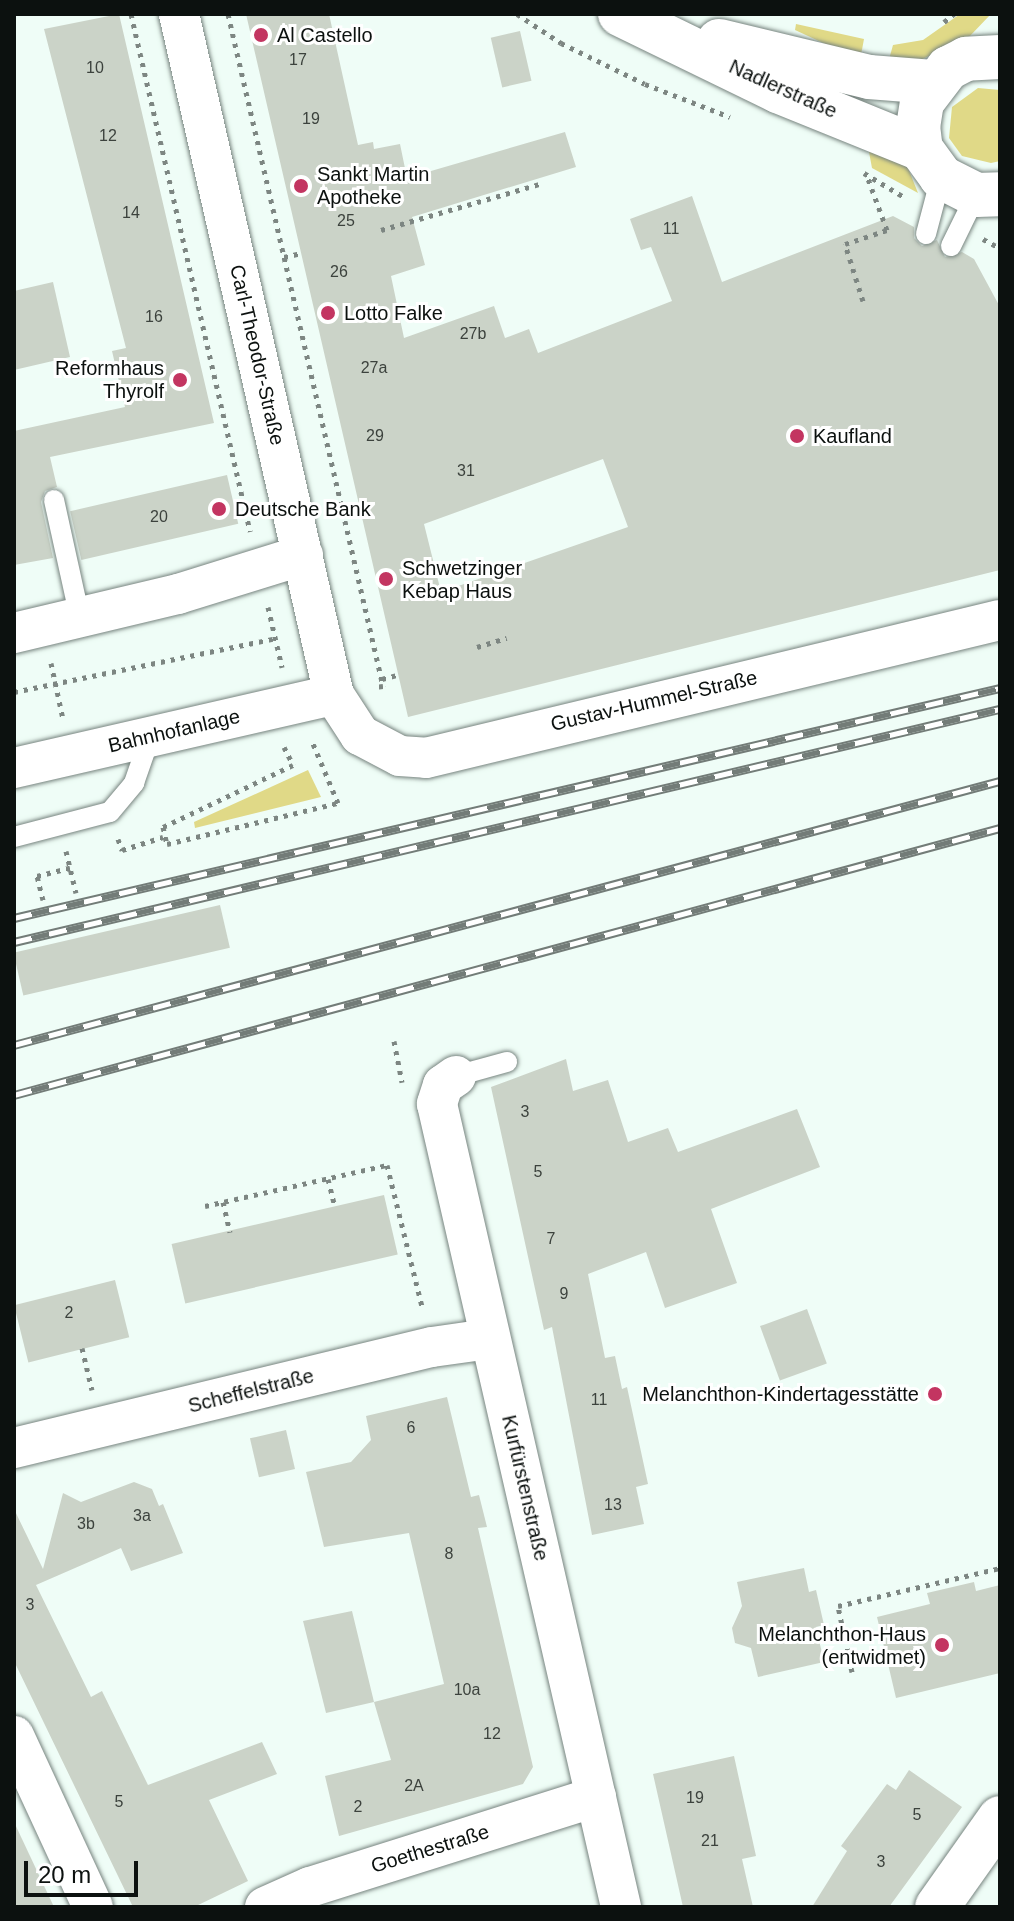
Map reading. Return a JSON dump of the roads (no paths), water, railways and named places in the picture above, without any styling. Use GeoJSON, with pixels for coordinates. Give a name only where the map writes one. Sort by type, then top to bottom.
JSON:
{"type":"FeatureCollection","features":[{"type":"Feature","properties":{"kind":"street","name":"Carl-Theodor-Straße"},"geometry":{"type":"LineString","coordinates":[[179,14],[334,695]]}},
{"type":"Feature","properties":{"kind":"street","name":"Nadlerstraße"},"geometry":{"type":"LineString","coordinates":[[633,19],[869,77],[933,82]]}},
{"type":"Feature","properties":{"kind":"street","name":"Nadlerstraße"},"geometry":{"type":"LineString","coordinates":[[633,19],[778,91],[949,183]]}},
{"type":"Feature","properties":{"kind":"street"},"geometry":{"type":"LineString","coordinates":[[949,183],[920,114],[933,82],[948,68],[995,48]]}},
{"type":"Feature","properties":{"kind":"street"},"geometry":{"type":"LineString","coordinates":[[46,626],[303,555]]}},
{"type":"Feature","properties":{"kind":"street","name":"Gustav-Hummel-Straße"},"geometry":{"type":"LineString","coordinates":[[334,695],[360,735],[400,756],[426,758],[1000,620]]}},
{"type":"Feature","properties":{"kind":"street","name":"Bahnhofanlage"},"geometry":{"type":"LineString","coordinates":[[14,768],[150,737],[292,723],[334,695]]}},
{"type":"Feature","properties":{"kind":"street","name":"Kurfürstenstraße"},"geometry":{"type":"LineString","coordinates":[[456,1076],[443,1085],[437,1104],[621,1907]]}},
{"type":"Feature","properties":{"kind":"street","name":"Scheffelstraße"},"geometry":{"type":"LineString","coordinates":[[14,1448],[432,1347],[489,1339]]}},
{"type":"Feature","properties":{"kind":"street"},"geometry":{"type":"LineString","coordinates":[[14,1736],[93,1907]]}},
{"type":"Feature","properties":{"kind":"street","name":"Goethestraße"},"geometry":{"type":"LineString","coordinates":[[265,1907],[310,1887],[596,1797]]}},
{"type":"Feature","properties":{"kind":"street"},"geometry":{"type":"LineString","coordinates":[[937,1907],[1000,1818]]}},
{"type":"Feature","properties":{"kind":"lane"},"geometry":{"type":"LineString","coordinates":[[926,234],[949,183]]}},
{"type":"Feature","properties":{"kind":"lane"},"geometry":{"type":"LineString","coordinates":[[949,183],[951,246]]}},
{"type":"Feature","properties":{"kind":"lane"},"geometry":{"type":"LineString","coordinates":[[46,626],[54,500]]}},
{"type":"Feature","properties":{"kind":"lane"},"geometry":{"type":"LineString","coordinates":[[14,837],[110,812],[134,783],[150,737]]}},
{"type":"Feature","properties":{"kind":"lane"},"geometry":{"type":"LineString","coordinates":[[456,1076],[507,1062]]}},
{"type":"Feature","properties":{"kind":"railway"},"geometry":{"type":"LineString","coordinates":[[14,918],[1000,688]]}},
{"type":"Feature","properties":{"kind":"railway"},"geometry":{"type":"LineString","coordinates":[[14,942],[1000,709]]}},
{"type":"Feature","properties":{"kind":"railway"},"geometry":{"type":"LineString","coordinates":[[14,1045],[1000,781]]}},
{"type":"Feature","properties":{"kind":"railway"},"geometry":{"type":"LineString","coordinates":[[14,1095],[1000,828]]}},
{"type":"Feature","properties":{"kind":"place","name":"Al Castello"},"geometry":{"type":"Point","coordinates":[261,35]}},
{"type":"Feature","properties":{"kind":"place","name":"Sankt Martin Apotheke"},"geometry":{"type":"Point","coordinates":[301,186]}},
{"type":"Feature","properties":{"kind":"place","name":"Lotto Falke"},"geometry":{"type":"Point","coordinates":[328,313]}},
{"type":"Feature","properties":{"kind":"place","name":"Reformhaus Thyrolf"},"geometry":{"type":"Point","coordinates":[180,380]}},
{"type":"Feature","properties":{"kind":"place","name":"Kaufland"},"geometry":{"type":"Point","coordinates":[797,436]}},
{"type":"Feature","properties":{"kind":"place","name":"Deutsche Bank"},"geometry":{"type":"Point","coordinates":[219,509]}},
{"type":"Feature","properties":{"kind":"place","name":"Schwetzinger Kebap Haus"},"geometry":{"type":"Point","coordinates":[386,579]}},
{"type":"Feature","properties":{"kind":"place","name":"Melanchthon-Kindertagesstätte"},"geometry":{"type":"Point","coordinates":[935,1394]}},
{"type":"Feature","properties":{"kind":"place","name":"Melanchthon-Haus (entwidmet)"},"geometry":{"type":"Point","coordinates":[942,1645]}}]}
